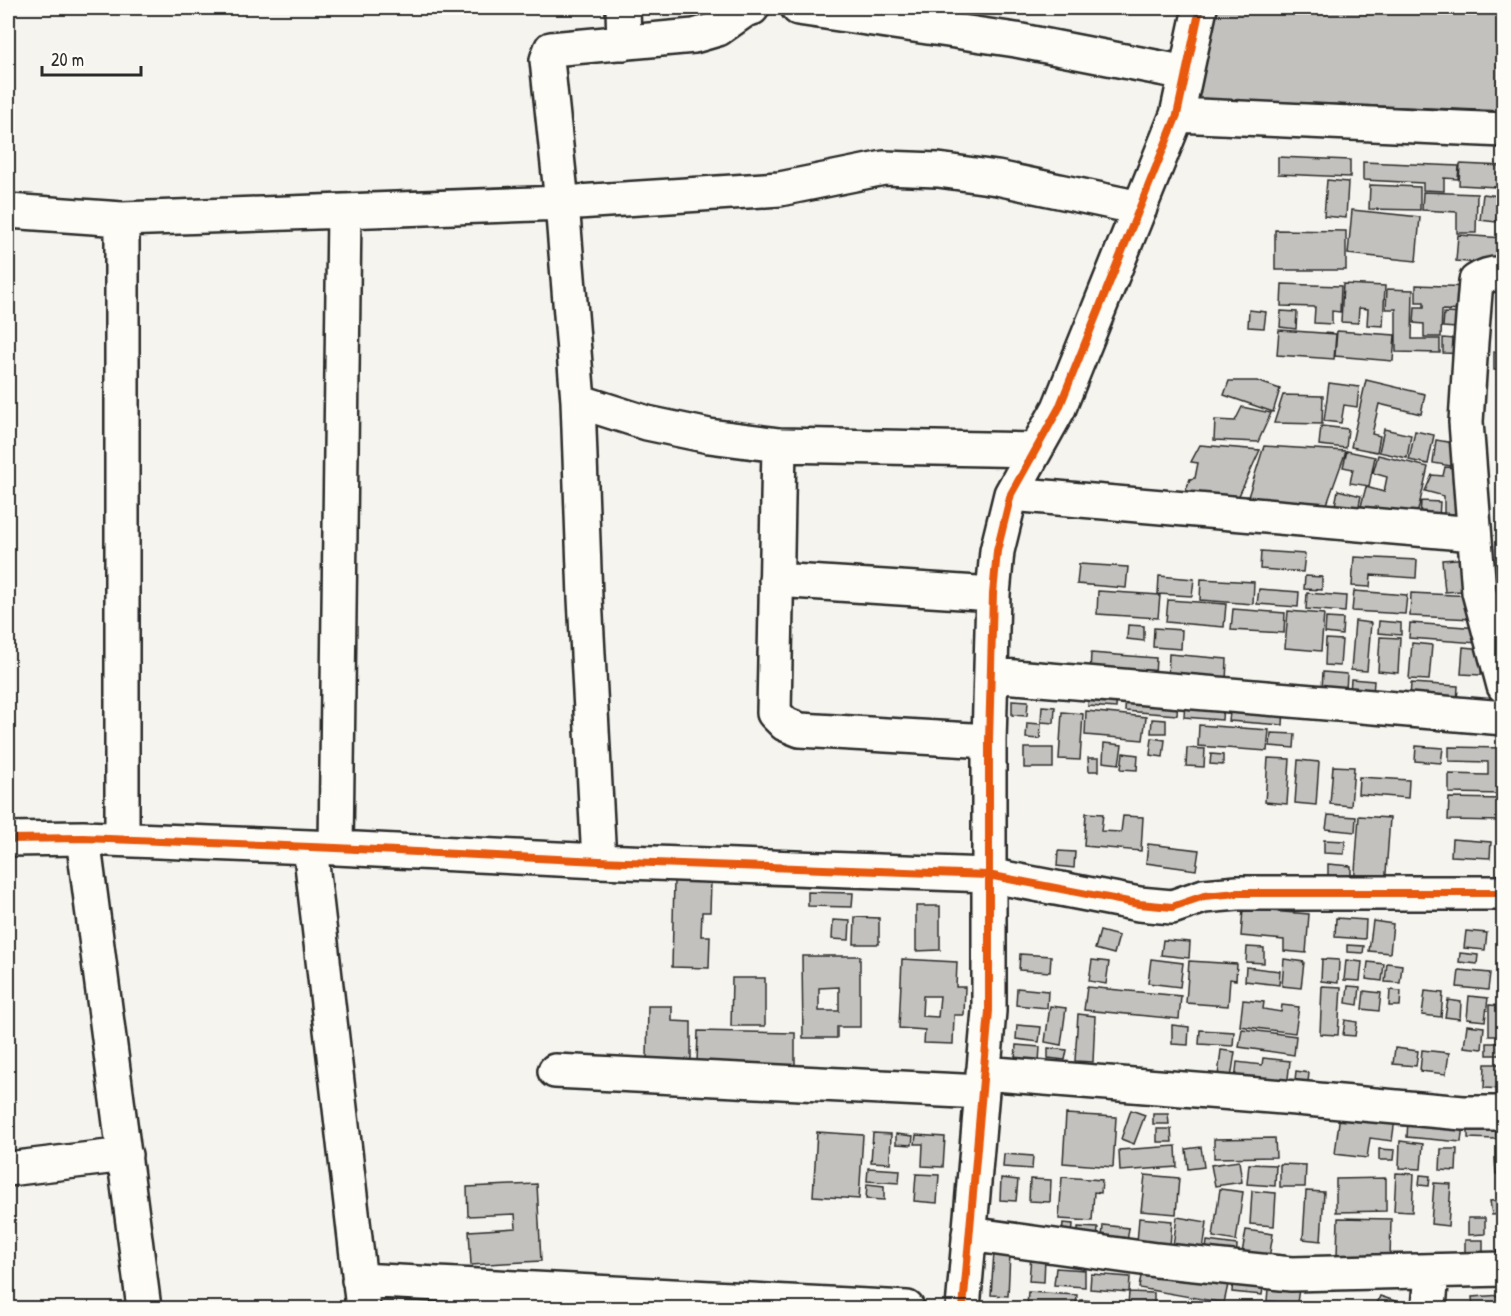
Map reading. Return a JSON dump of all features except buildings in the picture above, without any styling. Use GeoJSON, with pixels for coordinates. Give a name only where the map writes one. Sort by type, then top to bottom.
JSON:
{"type":"FeatureCollection","features":[{"type":"Feature","properties":{"kind":"street"},"geometry":{"type":"LineString","coordinates":[[623,8],[624,43]]}},
{"type":"Feature","properties":{"kind":"street"},"geometry":{"type":"LineString","coordinates":[[599,861],[585,598],[578,401],[548,54],[551,49],[694,36],[718,29],[745,10],[752,8]]}},
{"type":"Feature","properties":{"kind":"street"},"geometry":{"type":"LineString","coordinates":[[798,8],[1016,40],[1186,73]]}},
{"type":"Feature","properties":{"kind":"street"},"geometry":{"type":"LineString","coordinates":[[963,1308],[988,1011],[989,741],[993,594],[997,551],[1011,494],[1059,408],[1177,115],[1200,8]]}},
{"type":"Feature","properties":{"kind":"street"},"geometry":{"type":"LineString","coordinates":[[1177,115],[1503,130]]}},
{"type":"Feature","properties":{"kind":"street"},"geometry":{"type":"LineString","coordinates":[[8,212],[122,219],[562,203],[780,189],[884,168],[938,170],[997,178],[1140,208]]}},
{"type":"Feature","properties":{"kind":"street"},"geometry":{"type":"LineString","coordinates":[[344,211],[323,847],[361,1294],[907,1308]]}},
{"type":"Feature","properties":{"kind":"street"},"geometry":{"type":"LineString","coordinates":[[122,219],[122,839]]}},
{"type":"Feature","properties":{"kind":"street"},"geometry":{"type":"LineString","coordinates":[[1503,274],[1484,276],[1476,281],[1466,422],[1479,592],[1503,686]]}},
{"type":"Feature","properties":{"kind":"street"},"geometry":{"type":"LineString","coordinates":[[578,401],[647,423],[709,436],[779,445],[1035,450]]}},
{"type":"Feature","properties":{"kind":"street"},"geometry":{"type":"LineString","coordinates":[[779,445],[774,713],[785,724],[800,730],[989,741]]}},
{"type":"Feature","properties":{"kind":"street"},"geometry":{"type":"LineString","coordinates":[[1011,494],[1474,534]]}},
{"type":"Feature","properties":{"kind":"street"},"geometry":{"type":"LineString","coordinates":[[776,580],[993,594]]}},
{"type":"Feature","properties":{"kind":"street"},"geometry":{"type":"LineString","coordinates":[[991,675],[1503,718]]}},
{"type":"Feature","properties":{"kind":"street"},"geometry":{"type":"LineString","coordinates":[[83,838],[144,1308]]}},
{"type":"Feature","properties":{"kind":"street"},"geometry":{"type":"LineString","coordinates":[[8,839],[122,839],[599,861],[988,875],[1139,904],[1172,906],[1204,896],[1238,893],[1503,893]]}},
{"type":"Feature","properties":{"kind":"street"},"geometry":{"type":"LineString","coordinates":[[555,1071],[982,1083],[1296,1098],[1463,1113],[1503,1113]]}},
{"type":"Feature","properties":{"kind":"street"},"geometry":{"type":"LineString","coordinates":[[8,1169],[124,1155]]}},
{"type":"Feature","properties":{"kind":"street"},"geometry":{"type":"LineString","coordinates":[[969,1234],[1156,1260],[1291,1274],[1503,1269]]}},
{"type":"Feature","properties":{"kind":"street"},"geometry":{"type":"LineString","coordinates":[[1429,1308],[1432,1272]]}},
{"type":"Feature","properties":{"kind":"cycle path"},"geometry":{"type":"LineString","coordinates":[[963,1308],[989,1011],[989,741],[993,594],[997,551],[1011,494],[1059,408],[1177,115],[1200,8]]}},
{"type":"Feature","properties":{"kind":"cycle path"},"geometry":{"type":"LineString","coordinates":[[8,839],[83,838],[599,861],[988,875],[1139,904],[1172,907],[1204,896],[1238,893],[1504,893]]}}]}
